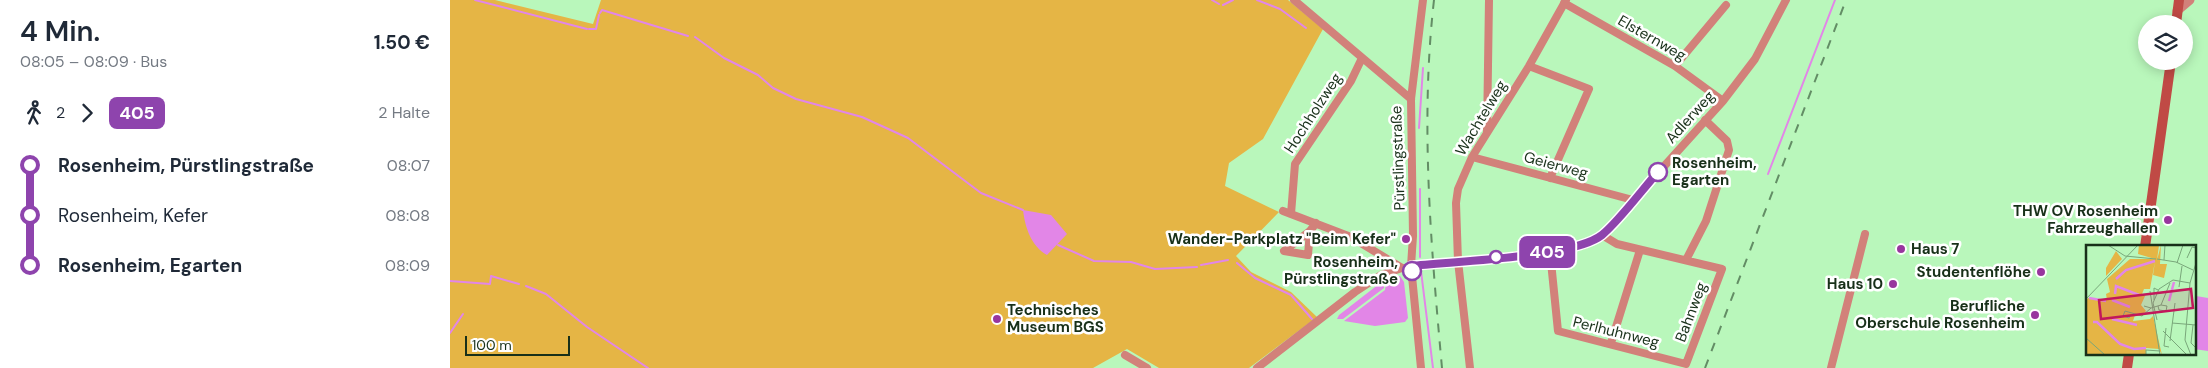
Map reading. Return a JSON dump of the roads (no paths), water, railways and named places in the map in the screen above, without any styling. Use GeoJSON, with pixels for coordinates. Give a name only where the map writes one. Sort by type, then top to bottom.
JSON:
{"type":"FeatureCollection","features":[{"type":"Feature","properties":{"kind":"main road"},"geometry":{"type":"LineString","coordinates":[[2177,15],[2179,0]]}},
{"type":"Feature","properties":{"kind":"main road"},"geometry":{"type":"LineString","coordinates":[[2145,245],[2170,70]]}},
{"type":"Feature","properties":{"kind":"street","name":"Pürstlingstraße"},"geometry":{"type":"LineString","coordinates":[[1294,0],[1411,99],[1413,236],[1411,266],[1421,368]]}},
{"type":"Feature","properties":{"kind":"street"},"geometry":{"type":"LineString","coordinates":[[1411,99],[1423,0]]}},
{"type":"Feature","properties":{"kind":"street"},"geometry":{"type":"LineString","coordinates":[[1487,134],[1489,0]]}},
{"type":"Feature","properties":{"kind":"street","name":"Adlerweg"},"geometry":{"type":"LineString","coordinates":[[1257,368],[1355,292],[1381,275],[1411,266],[1550,252],[1584,245],[1602,234],[1723,101],[1755,59],[1786,0]]}},
{"type":"Feature","properties":{"kind":"street"},"geometry":{"type":"LineString","coordinates":[[2177,11],[2190,0]]}},
{"type":"Feature","properties":{"kind":"street","name":"Wachtelweg"},"geometry":{"type":"LineString","coordinates":[[1470,368],[1458,261],[1456,203],[1458,189],[1472,157],[1529,66],[1565,1]]}},
{"type":"Feature","properties":{"kind":"street","name":"Elsternweg"},"geometry":{"type":"LineString","coordinates":[[1565,1],[1674,66],[1723,101]]}},
{"type":"Feature","properties":{"kind":"street"},"geometry":{"type":"LineString","coordinates":[[1674,66],[1726,5]]}},
{"type":"Feature","properties":{"kind":"street","name":"Hochholzweg"},"geometry":{"type":"LineString","coordinates":[[1291,214],[1295,164],[1351,81],[1362,58]]}},
{"type":"Feature","properties":{"kind":"street"},"geometry":{"type":"LineString","coordinates":[[1529,66],[1589,89],[1550,178]]}},
{"type":"Feature","properties":{"kind":"street"},"geometry":{"type":"LineString","coordinates":[[1602,234],[1617,244],[1686,260],[1706,221],[1729,150],[1727,141],[1705,120]]}},
{"type":"Feature","properties":{"kind":"street","name":"Geierweg"},"geometry":{"type":"LineString","coordinates":[[1472,157],[1633,200]]}},
{"type":"Feature","properties":{"kind":"street"},"geometry":{"type":"LineString","coordinates":[[1283,211],[1351,237],[1402,268]]}},
{"type":"Feature","properties":{"kind":"street"},"geometry":{"type":"LineString","coordinates":[[1310,232],[1316,223]]}},
{"type":"Feature","properties":{"kind":"street"},"geometry":{"type":"LineString","coordinates":[[1831,368],[1865,234]]}},
{"type":"Feature","properties":{"kind":"street"},"geometry":{"type":"LineString","coordinates":[[1611,343],[1640,250]]}},
{"type":"Feature","properties":{"kind":"street","name":"Perlhuhnweg"},"geometry":{"type":"LineString","coordinates":[[1550,252],[1558,332],[1611,343],[1686,364]]}},
{"type":"Feature","properties":{"kind":"street","name":"Bahnweg"},"geometry":{"type":"LineString","coordinates":[[1686,260],[1722,269],[1686,364]]}},
{"type":"Feature","properties":{"kind":"street"},"geometry":{"type":"LineString","coordinates":[[1124,355],[1147,368]]}},
{"type":"Feature","properties":{"kind":"waterway"},"geometry":{"type":"LineString","coordinates":[[475,0],[587,29]]}},
{"type":"Feature","properties":{"kind":"waterway"},"geometry":{"type":"LineString","coordinates":[[1212,0],[1219,4]]}},
{"type":"Feature","properties":{"kind":"waterway"},"geometry":{"type":"LineString","coordinates":[[1223,5],[1233,0]]}},
{"type":"Feature","properties":{"kind":"waterway"},"geometry":{"type":"LineString","coordinates":[[1257,0],[1280,9],[1306,28]]}},
{"type":"Feature","properties":{"kind":"waterway"},"geometry":{"type":"LineString","coordinates":[[1768,174],[1835,0]]}},
{"type":"Feature","properties":{"kind":"waterway"},"geometry":{"type":"LineString","coordinates":[[600,13],[602,10],[688,36]]}},
{"type":"Feature","properties":{"kind":"waterway"},"geometry":{"type":"LineString","coordinates":[[589,29],[596,29],[599,15]]}},
{"type":"Feature","properties":{"kind":"waterway"},"geometry":{"type":"LineString","coordinates":[[695,37],[724,58],[758,75],[773,88],[796,99],[862,117],[908,138],[981,193],[1023,210]]}},
{"type":"Feature","properties":{"kind":"waterway"},"geometry":{"type":"LineString","coordinates":[[1419,128],[1423,68]]}},
{"type":"Feature","properties":{"kind":"waterway"},"geometry":{"type":"LineString","coordinates":[[1420,189],[1420,257]]}},
{"type":"Feature","properties":{"kind":"waterway"},"geometry":{"type":"LineString","coordinates":[[1058,245],[1094,261],[1131,262],[1155,269],[1197,267]]}},
{"type":"Feature","properties":{"kind":"waterway"},"geometry":{"type":"LineString","coordinates":[[1201,265],[1228,260]]}},
{"type":"Feature","properties":{"kind":"waterway"},"geometry":{"type":"LineString","coordinates":[[1237,263],[1255,278],[1291,295],[1312,319]]}},
{"type":"Feature","properties":{"kind":"waterway"},"geometry":{"type":"LineString","coordinates":[[1421,271],[1433,368]]}},
{"type":"Feature","properties":{"kind":"waterway"},"geometry":{"type":"LineString","coordinates":[[450,281],[490,284],[491,276],[519,284]]}},
{"type":"Feature","properties":{"kind":"waterway"},"geometry":{"type":"LineString","coordinates":[[526,286],[546,294],[587,327],[648,368]]}},
{"type":"Feature","properties":{"kind":"waterway"},"geometry":{"type":"LineString","coordinates":[[450,333],[463,314]]}},
{"type":"Feature","properties":{"kind":"railway"},"geometry":{"type":"LineString","coordinates":[[1434,0],[1430,46],[1427,138],[1431,230],[1442,368]]}},
{"type":"Feature","properties":{"kind":"railway"},"geometry":{"type":"LineString","coordinates":[[1705,368],[1846,0]]}},
{"type":"Feature","properties":{"kind":"place","name":"Rosenheim, Egarten"},"geometry":{"type":"Point","coordinates":[1658,172]}},
{"type":"Feature","properties":{"kind":"place","name":"THW OV Rosenheim Fahrzeughallen"},"geometry":{"type":"Point","coordinates":[2168,220]}},
{"type":"Feature","properties":{"kind":"place","name":"Wander-Parkplatz \"Beim Kefer\""},"geometry":{"type":"Point","coordinates":[1406,239]}},
{"type":"Feature","properties":{"kind":"place","name":"Haus 7"},"geometry":{"type":"Point","coordinates":[1901,249]}},
{"type":"Feature","properties":{"kind":"place","name":"Rosenheim, Pürstlingstraße"},"geometry":{"type":"Point","coordinates":[1412,271]}},
{"type":"Feature","properties":{"kind":"place","name":"Studentenflöhe"},"geometry":{"type":"Point","coordinates":[2041,272]}},
{"type":"Feature","properties":{"kind":"place","name":"Haus 10"},"geometry":{"type":"Point","coordinates":[1893,284]}},
{"type":"Feature","properties":{"kind":"place","name":"Berufliche Oberschule Rosenheim"},"geometry":{"type":"Point","coordinates":[2035,315]}},
{"type":"Feature","properties":{"kind":"place","name":"Technisches Museum BGS"},"geometry":{"type":"Point","coordinates":[997,319]}}]}
